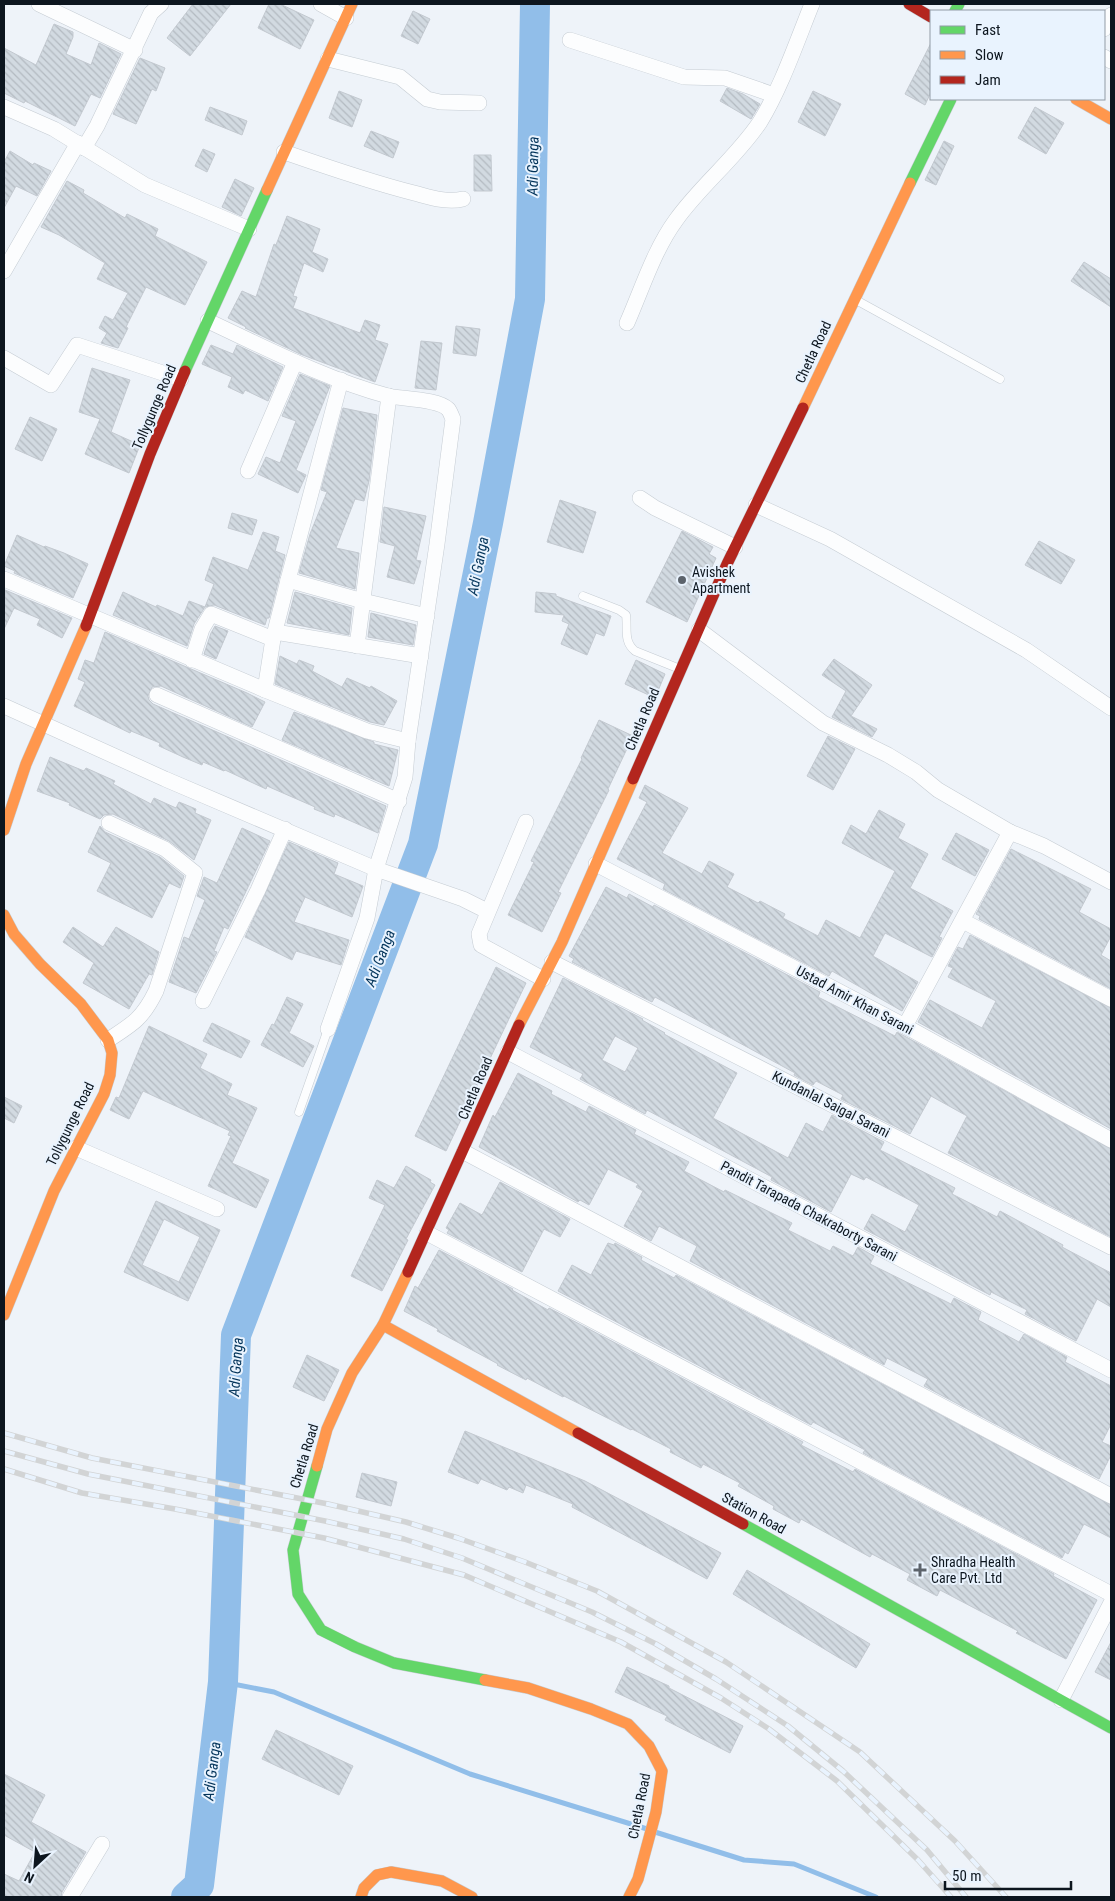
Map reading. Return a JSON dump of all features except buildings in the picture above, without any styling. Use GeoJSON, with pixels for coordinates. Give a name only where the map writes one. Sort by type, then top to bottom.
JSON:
{"type":"FeatureCollection","features":[{"type":"Feature","properties":{"kind":"main road","name":"Tollygunge Road"},"geometry":{"type":"LineString","coordinates":[[4,830],[23,772],[91,615],[121,528],[181,379],[352,4]]}},
{"type":"Feature","properties":{"kind":"main road"},"geometry":{"type":"LineString","coordinates":[[909,4],[930,16]]}},
{"type":"Feature","properties":{"kind":"main road","name":"Chetla Road"},"geometry":{"type":"LineString","coordinates":[[629,1897],[638,1879],[656,1812],[662,1771],[649,1746],[628,1724],[591,1709],[528,1688],[394,1663],[321,1630],[298,1594],[293,1550],[327,1429],[352,1373],[383,1325],[427,1233],[508,1052],[552,962],[596,864],[735,547],[951,100]]}},
{"type":"Feature","properties":{"kind":"main road"},"geometry":{"type":"LineString","coordinates":[[1078,100],[1111,119]]}},
{"type":"Feature","properties":{"kind":"main road"},"geometry":{"type":"LineString","coordinates":[[6,922],[40,964],[81,1004],[108,1040]]}},
{"type":"Feature","properties":{"kind":"main road","name":"Tollygunge Road"},"geometry":{"type":"LineString","coordinates":[[4,1315],[54,1191],[104,1094],[110,1074],[112,1053],[108,1040]]}},
{"type":"Feature","properties":{"kind":"main road","name":"Station Road"},"geometry":{"type":"LineString","coordinates":[[383,1325],[1111,1728]]}},
{"type":"Feature","properties":{"kind":"main road"},"geometry":{"type":"LineString","coordinates":[[361,1897],[364,1888],[377,1875],[391,1872],[442,1881],[472,1897]]}},
{"type":"Feature","properties":{"kind":"street"},"geometry":{"type":"LineString","coordinates":[[39,4],[135,50]]}},
{"type":"Feature","properties":{"kind":"street"},"geometry":{"type":"LineString","coordinates":[[4,271],[81,146],[135,50],[151,13],[161,4]]}},
{"type":"Feature","properties":{"kind":"street"},"geometry":{"type":"LineString","coordinates":[[321,4],[346,18]]}},
{"type":"Feature","properties":{"kind":"street"},"geometry":{"type":"LineString","coordinates":[[627,323],[665,237],[676,220],[745,141],[760,121],[774,95],[812,4]]}},
{"type":"Feature","properties":{"kind":"street"},"geometry":{"type":"LineString","coordinates":[[1105,26],[1111,15]]}},
{"type":"Feature","properties":{"kind":"street"},"geometry":{"type":"LineString","coordinates":[[570,40],[684,77],[725,78],[774,95]]}},
{"type":"Feature","properties":{"kind":"street"},"geometry":{"type":"LineString","coordinates":[[328,59],[400,77],[427,99],[440,102],[479,103]]}},
{"type":"Feature","properties":{"kind":"street"},"geometry":{"type":"LineString","coordinates":[[4,107],[54,129],[145,185],[249,229]]}},
{"type":"Feature","properties":{"kind":"street"},"geometry":{"type":"LineString","coordinates":[[284,152],[378,184],[442,200],[456,201],[464,199]]}},
{"type":"Feature","properties":{"kind":"street"},"geometry":{"type":"LineString","coordinates":[[208,321],[295,362],[341,380],[389,396],[436,403],[448,409],[453,420],[408,741],[405,777],[367,918],[328,1029]]}},
{"type":"Feature","properties":{"kind":"street"},"geometry":{"type":"LineString","coordinates":[[4,358],[51,385],[77,345],[181,379]]}},
{"type":"Feature","properties":{"kind":"street"},"geometry":{"type":"LineString","coordinates":[[248,471],[295,362]]}},
{"type":"Feature","properties":{"kind":"street"},"geometry":{"type":"LineString","coordinates":[[265,690],[274,636],[341,380]]}},
{"type":"Feature","properties":{"kind":"street"},"geometry":{"type":"LineString","coordinates":[[357,646],[389,396]]}},
{"type":"Feature","properties":{"kind":"street"},"geometry":{"type":"LineString","coordinates":[[640,498],[655,508],[735,547]]}},
{"type":"Feature","properties":{"kind":"street"},"geometry":{"type":"LineString","coordinates":[[756,505],[830,539],[1017,645],[1111,708]]}},
{"type":"Feature","properties":{"kind":"street"},"geometry":{"type":"LineString","coordinates":[[4,579],[192,660],[367,731],[408,741]]}},
{"type":"Feature","properties":{"kind":"street"},"geometry":{"type":"LineString","coordinates":[[288,580],[363,601],[427,616]]}},
{"type":"Feature","properties":{"kind":"street"},"geometry":{"type":"LineString","coordinates":[[192,660],[202,629],[211,614],[274,636],[421,656]]}},
{"type":"Feature","properties":{"kind":"street"},"geometry":{"type":"LineString","coordinates":[[699,630],[823,723],[888,755],[916,772],[938,790],[1010,832],[1044,846],[1111,882]]}},
{"type":"Feature","properties":{"kind":"street"},"geometry":{"type":"LineString","coordinates":[[157,695],[399,801]]}},
{"type":"Feature","properties":{"kind":"street"},"geometry":{"type":"LineString","coordinates":[[4,706],[164,779],[380,870],[463,899],[487,911]]}},
{"type":"Feature","properties":{"kind":"street"},"geometry":{"type":"LineString","coordinates":[[526,822],[487,911],[479,934],[482,944],[543,979]]}},
{"type":"Feature","properties":{"kind":"street"},"geometry":{"type":"LineString","coordinates":[[108,1040],[136,1022],[148,1009],[195,873],[165,849],[109,823]]}},
{"type":"Feature","properties":{"kind":"street"},"geometry":{"type":"LineString","coordinates":[[203,1001],[258,890],[285,829]]}},
{"type":"Feature","properties":{"kind":"street"},"geometry":{"type":"LineString","coordinates":[[905,1026],[1010,832]]}},
{"type":"Feature","properties":{"kind":"street","name":"Ustad Amir Khan Sarani"},"geometry":{"type":"LineString","coordinates":[[596,864],[905,1026],[1111,1140]]}},
{"type":"Feature","properties":{"kind":"street"},"geometry":{"type":"LineString","coordinates":[[962,921],[1111,999]]}},
{"type":"Feature","properties":{"kind":"street","name":"Kundanlal Saigal Sarani"},"geometry":{"type":"LineString","coordinates":[[552,962],[1111,1247]]}},
{"type":"Feature","properties":{"kind":"street","name":"Pandit Tarapada Chakraborty Sarani"},"geometry":{"type":"LineString","coordinates":[[508,1052],[1111,1370]]}},
{"type":"Feature","properties":{"kind":"street"},"geometry":{"type":"LineString","coordinates":[[76,1148],[217,1209]]}},
{"type":"Feature","properties":{"kind":"street"},"geometry":{"type":"LineString","coordinates":[[464,1152],[1111,1496]]}},
{"type":"Feature","properties":{"kind":"street"},"geometry":{"type":"LineString","coordinates":[[427,1233],[1111,1594]]}},
{"type":"Feature","properties":{"kind":"street"},"geometry":{"type":"LineString","coordinates":[[1061,1700],[1111,1603]]}},
{"type":"Feature","properties":{"kind":"street"},"geometry":{"type":"LineString","coordinates":[[70,1897],[102,1844]]}},
{"type":"Feature","properties":{"kind":"lane"},"geometry":{"type":"LineString","coordinates":[[854,299],[1000,379]]}},
{"type":"Feature","properties":{"kind":"lane"},"geometry":{"type":"LineString","coordinates":[[583,596],[619,610],[626,615],[626,639],[630,647],[635,651],[680,669]]}},
{"type":"Feature","properties":{"kind":"lane"},"geometry":{"type":"LineString","coordinates":[[299,1112],[328,1029]]}},
{"type":"Feature","properties":{"kind":"waterway","name":"Adi Ganga"},"geometry":{"type":"LineString","coordinates":[[186,1897],[199,1885],[223,1682],[236,1335],[423,844],[488,523],[530,299],[535,4]]}},
{"type":"Feature","properties":{"kind":"waterway"},"geometry":{"type":"LineString","coordinates":[[223,1682],[274,1692],[470,1774],[647,1829]]}},
{"type":"Feature","properties":{"kind":"waterway"},"geometry":{"type":"LineString","coordinates":[[655,1832],[744,1860],[794,1864],[876,1897]]}},
{"type":"Feature","properties":{"kind":"railway"},"geometry":{"type":"LineString","coordinates":[[4,1433],[92,1458],[328,1504],[406,1522],[525,1562],[597,1591],[726,1662],[860,1752],[955,1841],[1006,1897]]}},
{"type":"Feature","properties":{"kind":"railway"},"geometry":{"type":"LineString","coordinates":[[4,1451],[88,1474],[325,1521],[404,1539],[462,1558],[592,1612],[656,1644],[716,1679],[788,1726],[843,1771],[927,1850],[966,1897]]}},
{"type":"Feature","properties":{"kind":"railway"},"geometry":{"type":"LineString","coordinates":[[4,1469],[82,1493],[324,1538],[464,1575],[621,1642],[721,1698],[769,1729],[837,1781],[918,1860],[951,1897]]}},
{"type":"Feature","properties":{"kind":"traffic: fast"},"geometry":{"type":"LineString","coordinates":[[956,10],[959,4]]}},
{"type":"Feature","properties":{"kind":"traffic: fast"},"geometry":{"type":"LineString","coordinates":[[910,183],[951,100]]}},
{"type":"Feature","properties":{"kind":"traffic: fast"},"geometry":{"type":"LineString","coordinates":[[185,371],[267,190]]}},
{"type":"Feature","properties":{"kind":"traffic: fast"},"geometry":{"type":"LineString","coordinates":[[317,1466],[293,1550],[298,1594],[321,1630],[394,1663],[485,1680]]}},
{"type":"Feature","properties":{"kind":"traffic: fast"},"geometry":{"type":"LineString","coordinates":[[743,1524],[1111,1728]]}},
{"type":"Feature","properties":{"kind":"traffic: slow"},"geometry":{"type":"LineString","coordinates":[[267,190],[352,4]]}},
{"type":"Feature","properties":{"kind":"traffic: slow"},"geometry":{"type":"LineString","coordinates":[[1078,100],[1111,119]]}},
{"type":"Feature","properties":{"kind":"traffic: slow"},"geometry":{"type":"LineString","coordinates":[[803,408],[910,183]]}},
{"type":"Feature","properties":{"kind":"traffic: slow"},"geometry":{"type":"LineString","coordinates":[[4,830],[26,764],[86,626]]}},
{"type":"Feature","properties":{"kind":"traffic: slow"},"geometry":{"type":"LineString","coordinates":[[519,1025],[562,942],[633,779]]}},
{"type":"Feature","properties":{"kind":"traffic: slow"},"geometry":{"type":"LineString","coordinates":[[4,915],[14,934],[40,964],[81,1004],[108,1040],[112,1053],[110,1075],[104,1094],[54,1191],[4,1315]]}},
{"type":"Feature","properties":{"kind":"traffic: slow"},"geometry":{"type":"LineString","coordinates":[[317,1466],[327,1429],[352,1373],[383,1325],[408,1272]]}},
{"type":"Feature","properties":{"kind":"traffic: slow"},"geometry":{"type":"LineString","coordinates":[[383,1325],[578,1433]]}},
{"type":"Feature","properties":{"kind":"traffic: slow"},"geometry":{"type":"LineString","coordinates":[[485,1680],[528,1688],[591,1709],[628,1724],[649,1746],[662,1771],[656,1812],[638,1879],[629,1897]]}},
{"type":"Feature","properties":{"kind":"traffic: slow"},"geometry":{"type":"LineString","coordinates":[[361,1897],[364,1888],[377,1875],[391,1872],[442,1881],[472,1897]]}},
{"type":"Feature","properties":{"kind":"traffic: jam"},"geometry":{"type":"LineString","coordinates":[[909,4],[930,16]]}},
{"type":"Feature","properties":{"kind":"traffic: jam"},"geometry":{"type":"LineString","coordinates":[[86,626],[150,454],[185,371]]}},
{"type":"Feature","properties":{"kind":"traffic: jam"},"geometry":{"type":"LineString","coordinates":[[633,779],[727,564],[803,408]]}},
{"type":"Feature","properties":{"kind":"traffic: jam"},"geometry":{"type":"LineString","coordinates":[[408,1272],[519,1025]]}},
{"type":"Feature","properties":{"kind":"traffic: jam"},"geometry":{"type":"LineString","coordinates":[[578,1433],[743,1524]]}},
{"type":"Feature","properties":{"kind":"place","name":"Avishek Apartment"},"geometry":{"type":"Point","coordinates":[682,580]}},
{"type":"Feature","properties":{"kind":"place","name":"Shradha Health Care Pvt. Ltd"},"geometry":{"type":"Point","coordinates":[920,1570]}}]}
